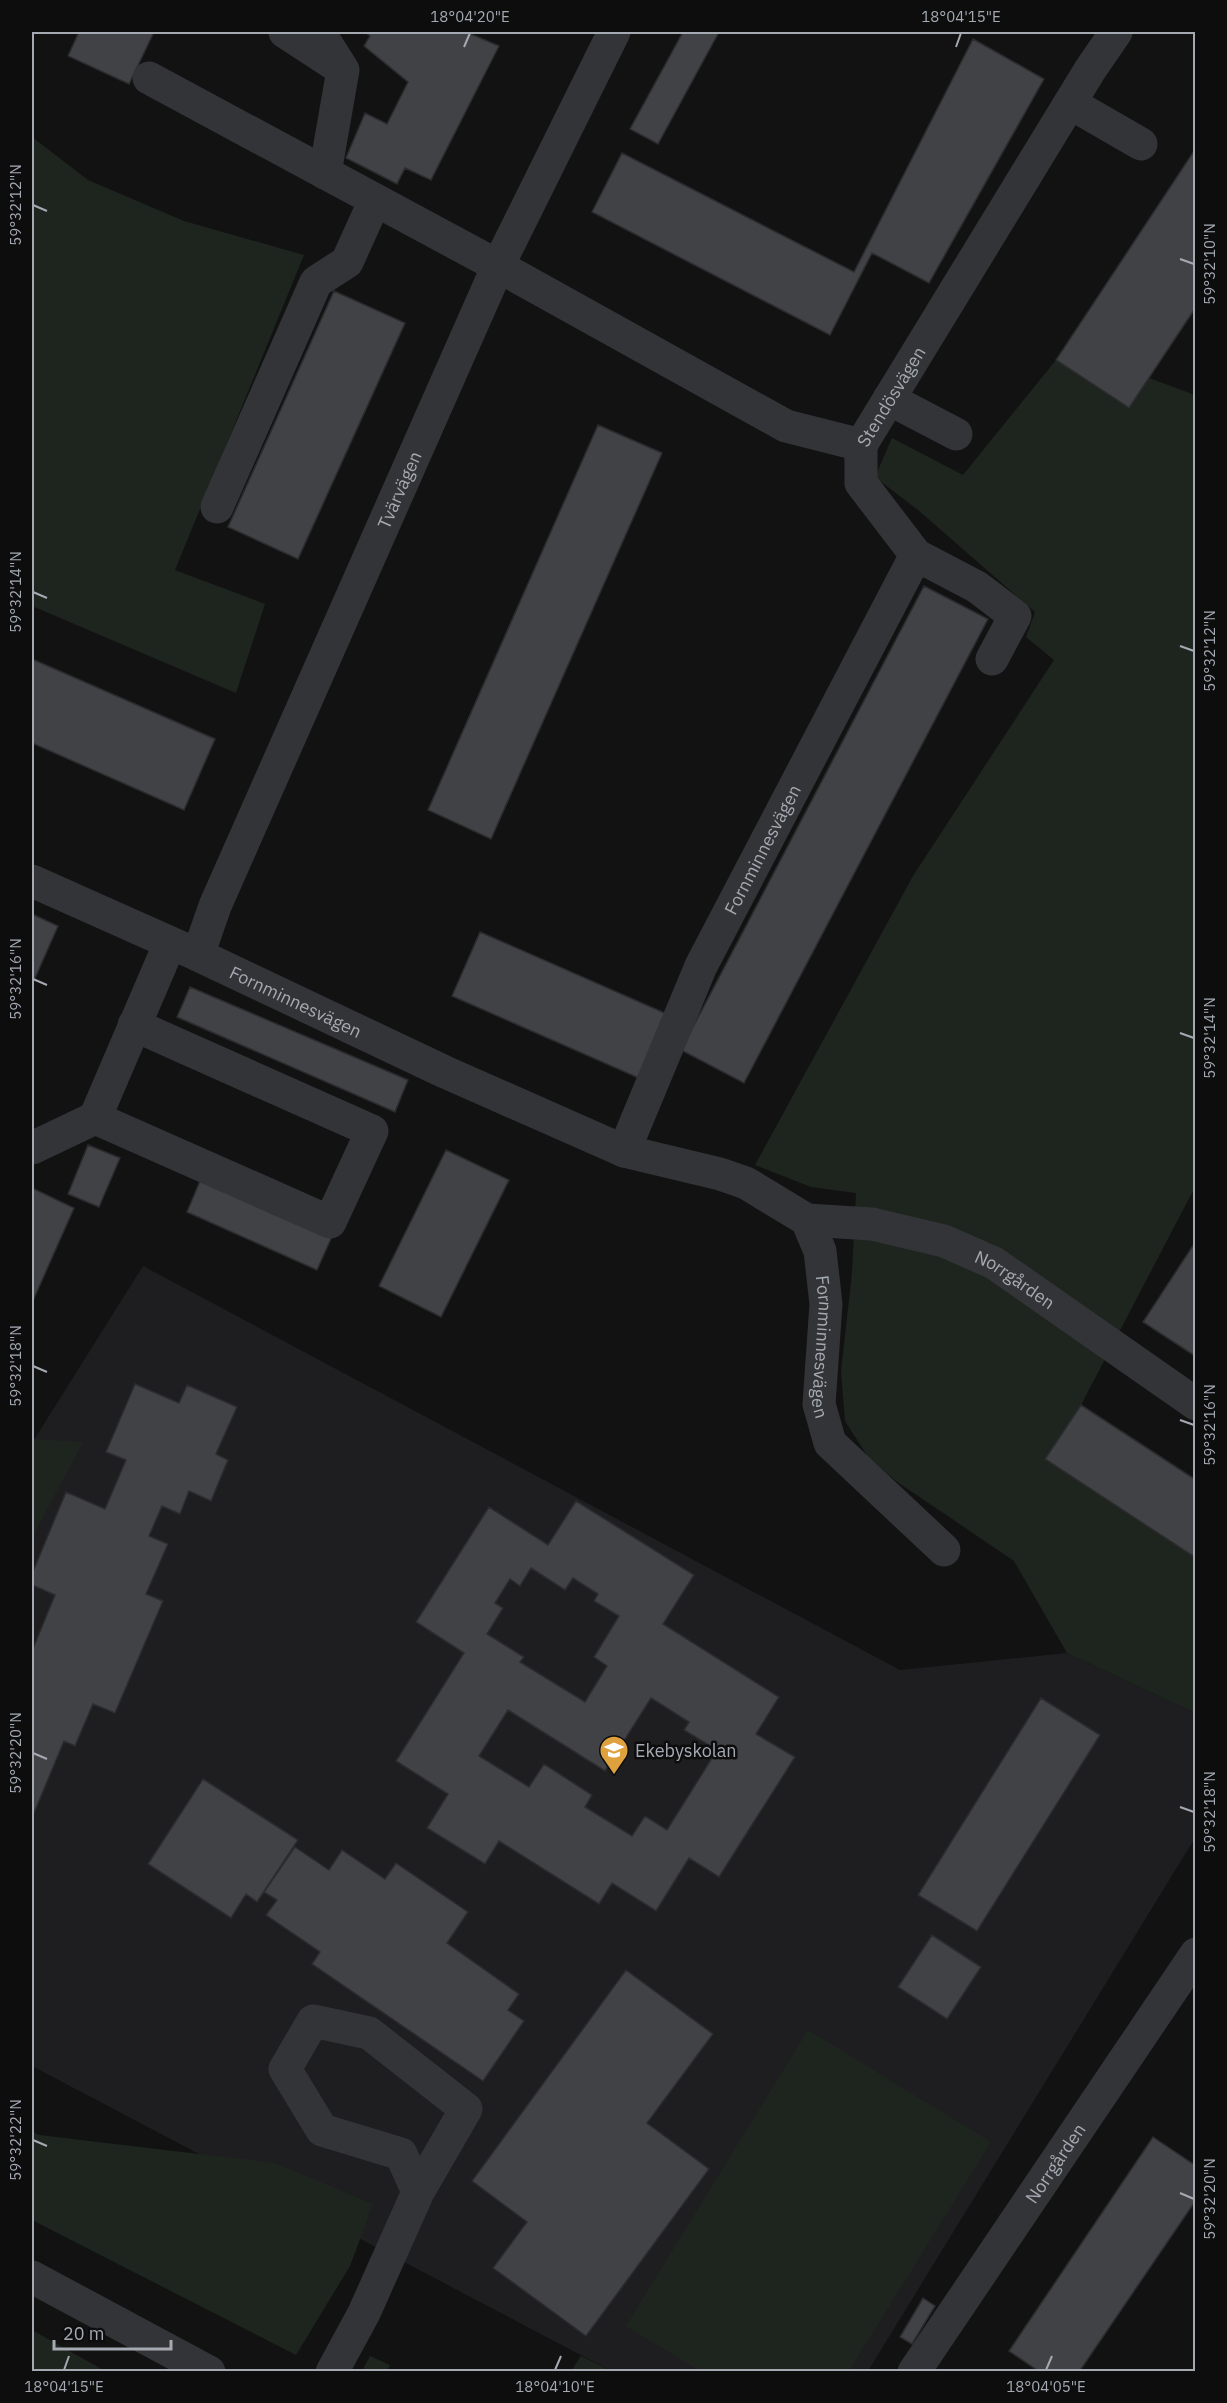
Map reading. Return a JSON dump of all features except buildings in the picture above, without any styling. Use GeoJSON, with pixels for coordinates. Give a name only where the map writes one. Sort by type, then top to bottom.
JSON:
{"type":"FeatureCollection","features":[{"type":"Feature","properties":{"kind":"street"},"geometry":{"type":"LineString","coordinates":[[285,32],[343,70]]}},
{"type":"Feature","properties":{"kind":"street"},"geometry":{"type":"LineString","coordinates":[[319,32],[343,70],[325,173]]}},
{"type":"Feature","properties":{"kind":"street","name":"Tvärvägen"},"geometry":{"type":"LineString","coordinates":[[95,1118],[134,1025],[214,906],[498,266],[614,32]]}},
{"type":"Feature","properties":{"kind":"street","name":"Stendösvägen"},"geometry":{"type":"LineString","coordinates":[[149,78],[498,266],[786,426],[861,445],[1070,103],[1116,32]]}},
{"type":"Feature","properties":{"kind":"street"},"geometry":{"type":"LineString","coordinates":[[1070,103],[1141,144]]}},
{"type":"Feature","properties":{"kind":"street"},"geometry":{"type":"LineString","coordinates":[[217,507],[316,282],[347,262],[375,200]]}},
{"type":"Feature","properties":{"kind":"street"},"geometry":{"type":"LineString","coordinates":[[889,399],[956,434]]}},
{"type":"Feature","properties":{"kind":"street"},"geometry":{"type":"LineString","coordinates":[[861,445],[861,483],[916,555],[977,587],[1015,616],[992,659]]}},
{"type":"Feature","properties":{"kind":"street","name":"Fornminnesvägen"},"geometry":{"type":"LineString","coordinates":[[624,1151],[701,966],[916,555]]}},
{"type":"Feature","properties":{"kind":"street","name":"Fornminnesvägen"},"geometry":{"type":"LineString","coordinates":[[32,881],[624,1151],[720,1174],[746,1183],[807,1220],[820,1251],[826,1304],[819,1404],[830,1443],[944,1551]]}},
{"type":"Feature","properties":{"kind":"street"},"geometry":{"type":"LineString","coordinates":[[32,1148],[95,1118],[330,1222],[372,1131],[134,1025]]}},
{"type":"Feature","properties":{"kind":"street","name":"Norrgården"},"geometry":{"type":"LineString","coordinates":[[807,1220],[872,1224],[944,1241],[994,1263],[1196,1404]]}},
{"type":"Feature","properties":{"kind":"street","name":"Norrgården"},"geometry":{"type":"LineString","coordinates":[[915,2372],[1196,1954]]}},
{"type":"Feature","properties":{"kind":"street"},"geometry":{"type":"LineString","coordinates":[[332,2372],[364,2313],[418,2192],[466,2109],[369,2033],[313,2021],[285,2069],[322,2130],[401,2154],[418,2192]]}},
{"type":"Feature","properties":{"kind":"street"},"geometry":{"type":"LineString","coordinates":[[32,2277],[209,2372]]}},
{"type":"Feature","properties":{"kind":"shaded area"},"geometry":{"type":"Polygon","coordinates":[[[32,137],[88,180],[184,221],[304,255],[175,570],[265,604],[236,693],[32,606],[32,137]]]}},
{"type":"Feature","properties":{"kind":"shaded area"},"geometry":{"type":"Polygon","coordinates":[[[1056,360],[1128,408],[1149,378],[1195,395],[1195,1187],[1081,1405],[1045,1459],[1195,1558],[1195,1713],[1067,1653],[1014,1561],[896,1481],[868,1457],[845,1421],[841,1371],[852,1273],[856,1193],[811,1187],[755,1165],[913,876],[1054,660],[1026,637],[1035,612],[918,510],[875,477],[892,438],[963,475],[1056,360]]]}},
{"type":"Feature","properties":{"kind":"shaded area","name":"Ekebyskolan"},"geometry":{"type":"Polygon","coordinates":[[[143,1266],[900,1670],[1067,1653],[1195,1713],[1195,1838],[868,2371],[611,2371],[32,2066],[32,1443],[143,1266]]]}},
{"type":"Feature","properties":{"kind":"shaded area"},"geometry":{"type":"Polygon","coordinates":[[[32,1439],[83,1442],[32,1538],[32,1439]]]}},
{"type":"Feature","properties":{"kind":"shaded area"},"geometry":{"type":"Polygon","coordinates":[[[808,2030],[991,2142],[849,2371],[700,2371],[626,2326],[808,2030]]]}},
{"type":"Feature","properties":{"kind":"shaded area"},"geometry":{"type":"Polygon","coordinates":[[[32,2131],[39,2135],[275,2163],[373,2204],[350,2266],[296,2355],[32,2220],[32,2131]]]}},
{"type":"Feature","properties":{"kind":"shaded area"},"geometry":{"type":"Polygon","coordinates":[[[32,2330],[105,2371],[32,2371],[32,2330]]]}},
{"type":"Feature","properties":{"kind":"shaded area"},"geometry":{"type":"Polygon","coordinates":[[[370,2356],[390,2365],[387,2371],[362,2371],[370,2356]]]}},
{"type":"Feature","properties":{"kind":"shaded area"},"geometry":{"type":"Polygon","coordinates":[[[581,2356],[611,2371],[571,2371],[581,2356]]]}},
{"type":"Feature","properties":{"kind":"place","name":"Ekebyskolan"},"geometry":{"type":"Point","coordinates":[614,1776]}}]}
